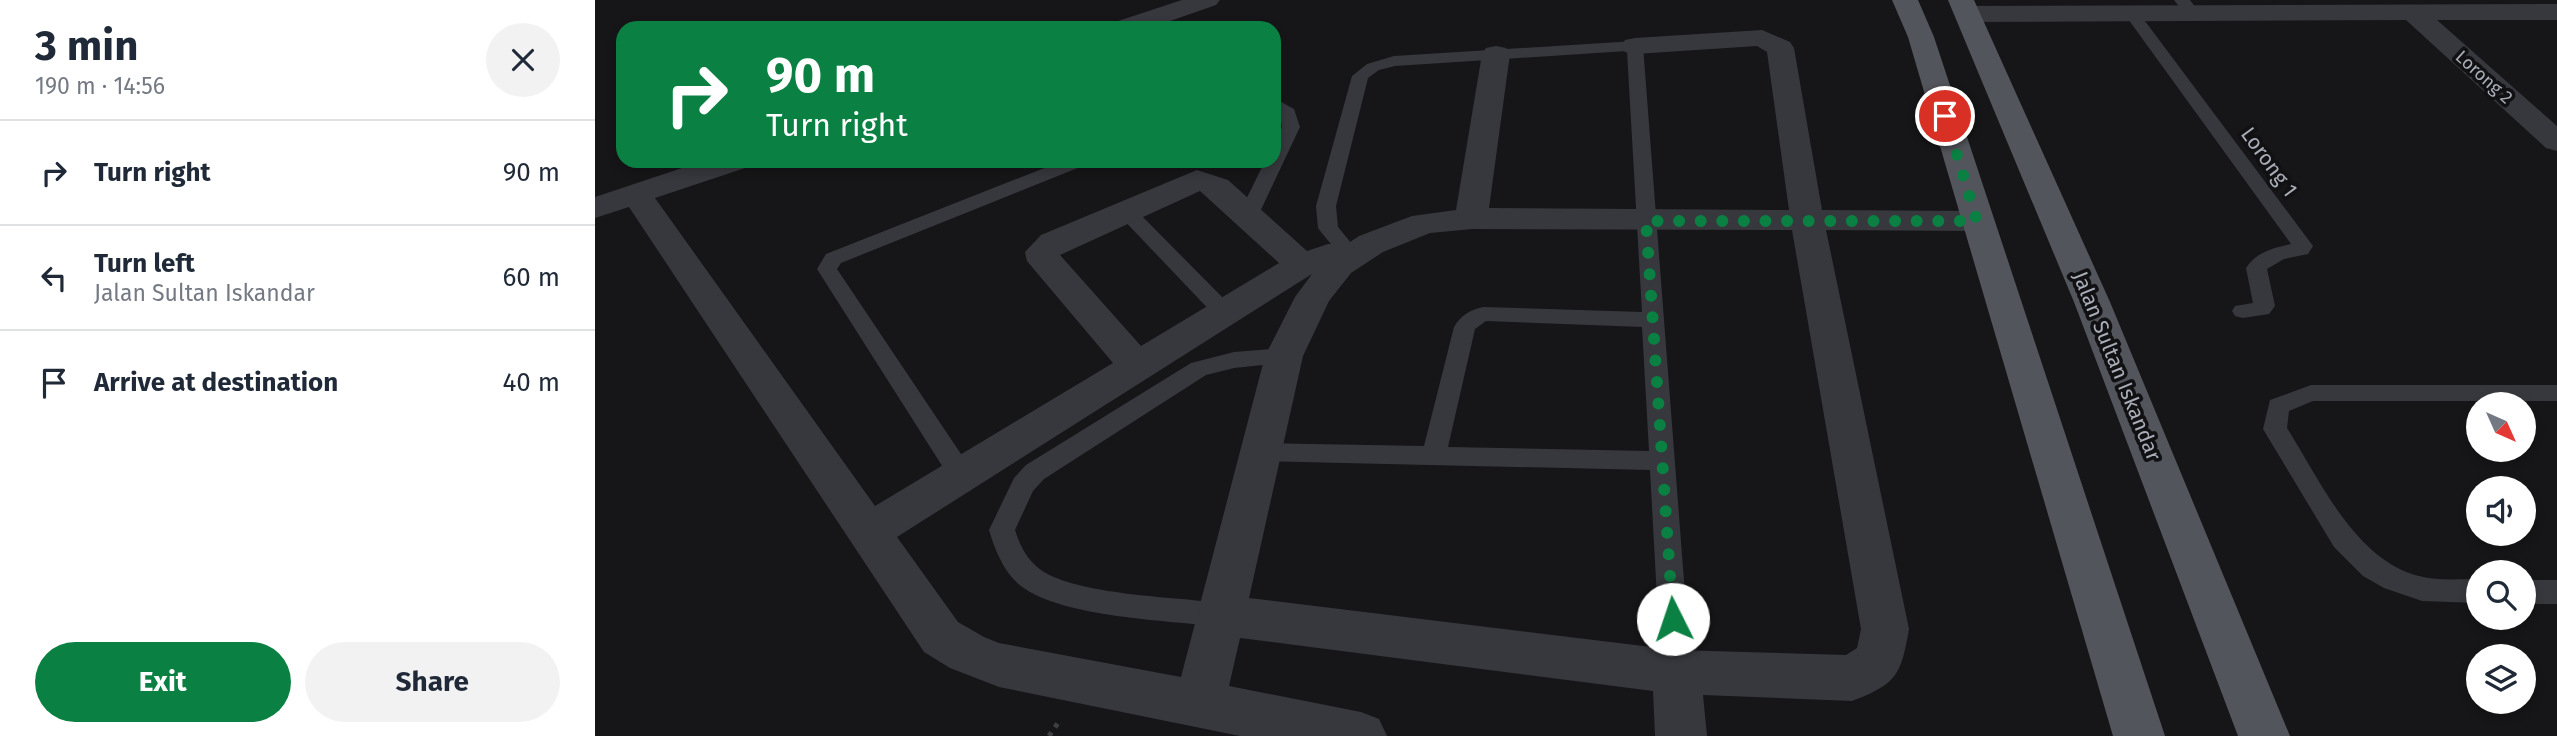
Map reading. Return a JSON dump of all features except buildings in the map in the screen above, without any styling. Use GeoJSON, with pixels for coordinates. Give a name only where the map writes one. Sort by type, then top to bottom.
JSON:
{"type":"FeatureCollection","features":[{"type":"Feature","properties":{"kind":"main road"},"geometry":{"type":"LineString","coordinates":[[1905,0],[1921,37],[2139,736]]}},
{"type":"Feature","properties":{"kind":"main road","name":"Jalan Sultan Iskandar"},"geometry":{"type":"LineString","coordinates":[[1964,7],[2092,302],[2264,736]]}},
{"type":"Feature","properties":{"kind":"street"},"geometry":{"type":"LineString","coordinates":[[1145,21],[1207,0]]}},
{"type":"Feature","properties":{"kind":"street"},"geometry":{"type":"LineString","coordinates":[[1964,7],[2131,12],[2187,6],[2412,12],[2540,8]]}},
{"type":"Feature","properties":{"kind":"street","name":"Lorong 2"},"geometry":{"type":"LineString","coordinates":[[2412,12],[2557,142]]}},
{"type":"Feature","properties":{"kind":"street"},"geometry":{"type":"LineString","coordinates":[[1221,615],[1677,672],[1851,678],[1879,661],[1885,629],[1807,220],[1780,48],[1762,38],[1635,46]]}},
{"type":"Feature","properties":{"kind":"street"},"geometry":{"type":"LineString","coordinates":[[1471,219],[1496,54]]}},
{"type":"Feature","properties":{"kind":"street"},"geometry":{"type":"LineString","coordinates":[[595,208],[713,168]]}},
{"type":"Feature","properties":{"kind":"street"},"geometry":{"type":"LineString","coordinates":[[1137,367],[1044,261],[1042,252],[1053,243],[1197,180],[1217,187],[1303,265]]}},
{"type":"Feature","properties":{"kind":"street"},"geometry":{"type":"LineString","coordinates":[[636,194],[941,637],[967,653],[999,665],[1361,736]]}},
{"type":"Feature","properties":{"kind":"street"},"geometry":{"type":"LineString","coordinates":[[1200,703],[1283,356],[1324,281],[1351,255],[1397,232],[1424,223],[1471,219],[1977,221]]}},
{"type":"Feature","properties":{"kind":"street"},"geometry":{"type":"LineString","coordinates":[[868,533],[1303,265],[1328,255],[1351,255]]}},
{"type":"Feature","properties":{"kind":"street"},"geometry":{"type":"LineString","coordinates":[[1677,672],[1681,736]]}},
{"type":"Feature","properties":{"kind":"lane","name":"Lorong 1"},"geometry":{"type":"LineString","coordinates":[[2131,12],[2303,246],[2301,249],[2283,252],[2261,261],[2256,268],[2264,306],[2261,309],[2243,311]]}},
{"type":"Feature","properties":{"kind":"lane"},"geometry":{"type":"LineString","coordinates":[[1351,255],[1328,228],[1326,206],[1360,76],[1373,67],[1394,61],[1635,46],[1677,672]]}},
{"type":"Feature","properties":{"kind":"lane"},"geometry":{"type":"LineString","coordinates":[[1281,108],[1288,113],[1291,127],[1281,148]]}},
{"type":"Feature","properties":{"kind":"lane"},"geometry":{"type":"LineString","coordinates":[[962,476],[827,269],[833,259],[1060,168]]}},
{"type":"Feature","properties":{"kind":"lane"},"geometry":{"type":"LineString","coordinates":[[1248,216],[1271,168]]}},
{"type":"Feature","properties":{"kind":"lane"},"geometry":{"type":"LineString","coordinates":[[1126,211],[1225,313]]}},
{"type":"Feature","properties":{"kind":"lane"},"geometry":{"type":"LineString","coordinates":[[1434,456],[1465,327],[1472,319],[1483,314],[1653,320]]}},
{"type":"Feature","properties":{"kind":"lane"},"geometry":{"type":"LineString","coordinates":[[1221,615],[1065,594],[1033,580],[1010,556],[1002,530],[1023,485],[1035,472],[1199,369],[1234,360],[1283,356]]}},
{"type":"Feature","properties":{"kind":"lane"},"geometry":{"type":"LineString","coordinates":[[2466,591],[2422,589],[2394,580],[2373,568],[2343,539],[2275,429],[2277,405],[2311,393],[2557,393]]}},
{"type":"Feature","properties":{"kind":"lane"},"geometry":{"type":"LineString","coordinates":[[1259,452],[1662,461]]}},
{"type":"Feature","properties":{"kind":"lane"},"geometry":{"type":"LineString","coordinates":[[2536,592],[2557,592]]}},
{"type":"Feature","properties":{"kind":"route"},"geometry":{"type":"LineString","coordinates":[[1673,619],[1646,221],[1977,221],[1945,116]]}}]}
